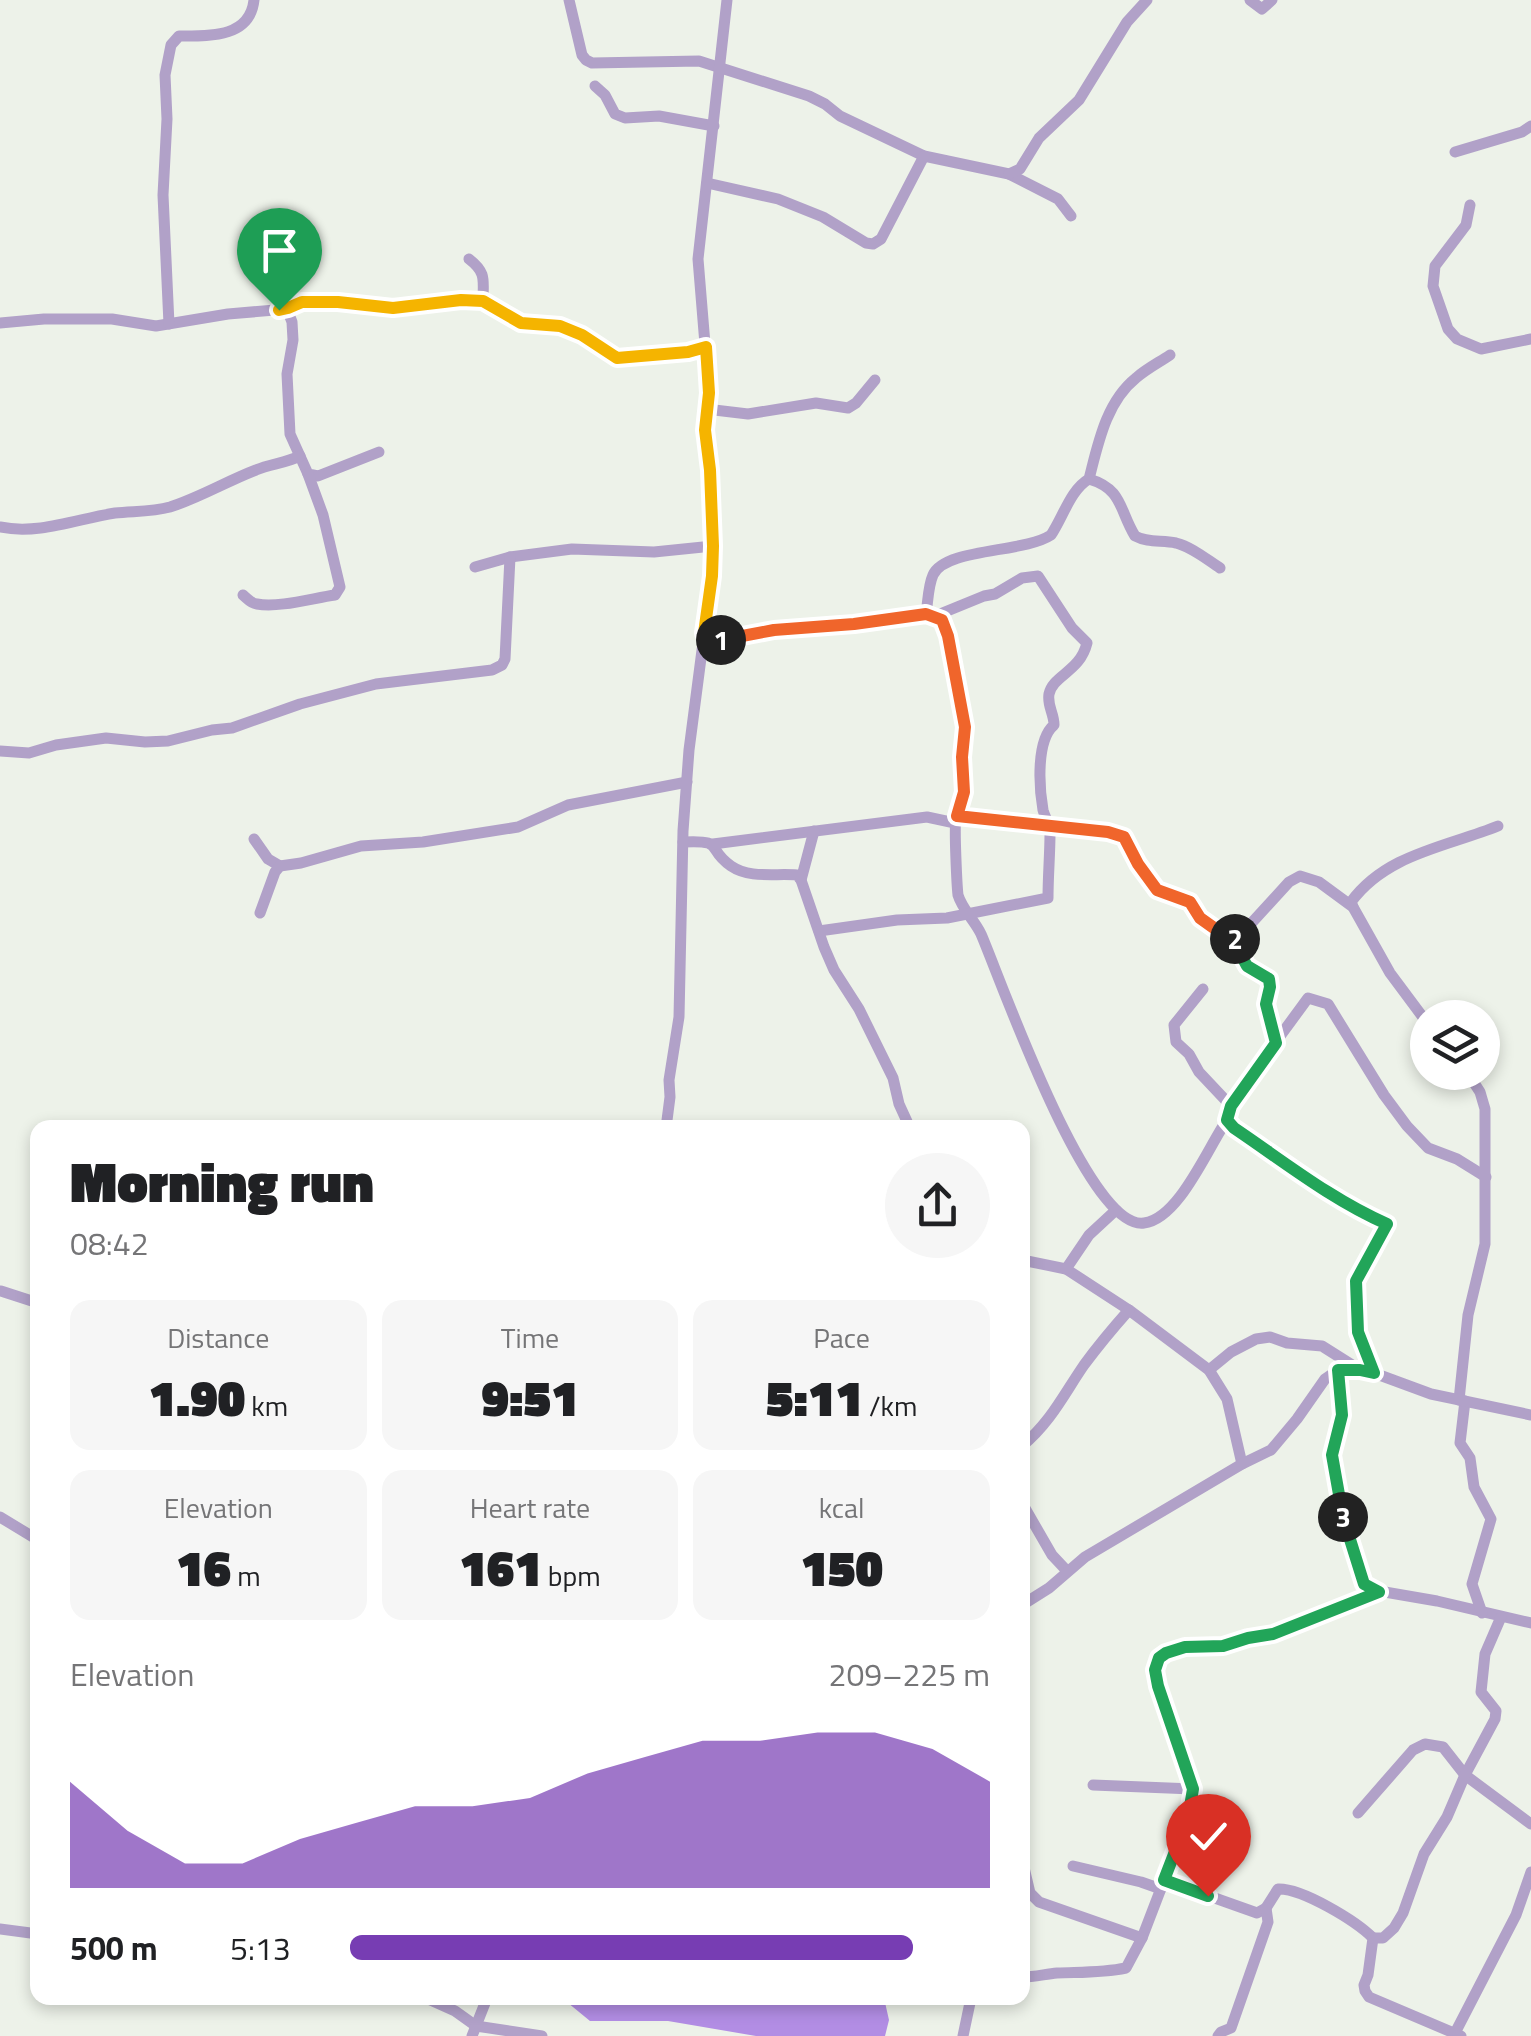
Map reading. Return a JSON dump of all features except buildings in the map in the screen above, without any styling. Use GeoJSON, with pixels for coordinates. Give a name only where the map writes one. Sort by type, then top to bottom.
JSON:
{"type":"FeatureCollection","features":[{"type":"Feature","properties":{"kind":"street"},"geometry":{"type":"LineString","coordinates":[[169,324],[163,195],[166,76],[171,45],[179,36],[235,30],[251,16],[254,0]]}},
{"type":"Feature","properties":{"kind":"street"},"geometry":{"type":"LineString","coordinates":[[569,0],[582,55],[592,63],[699,61],[809,96],[852,122],[924,156],[1009,174],[1058,199],[1071,216]]}},
{"type":"Feature","properties":{"kind":"street"},"geometry":{"type":"LineString","coordinates":[[667,1120],[679,1011],[688,750],[712,576],[710,470],[705,430],[709,393],[698,268],[727,0]]}},
{"type":"Feature","properties":{"kind":"street"},"geometry":{"type":"LineString","coordinates":[[1009,174],[1020,169],[1039,138],[1079,100],[1127,22],[1147,0]]}},
{"type":"Feature","properties":{"kind":"street"},"geometry":{"type":"LineString","coordinates":[[1250,0],[1262,9],[1272,0]]}},
{"type":"Feature","properties":{"kind":"street"},"geometry":{"type":"LineString","coordinates":[[596,86],[615,114],[625,118],[659,116],[714,126]]}},
{"type":"Feature","properties":{"kind":"street"},"geometry":{"type":"LineString","coordinates":[[1455,152],[1531,126]]}},
{"type":"Feature","properties":{"kind":"street"},"geometry":{"type":"LineString","coordinates":[[707,183],[778,199],[873,244],[882,239],[924,156]]}},
{"type":"Feature","properties":{"kind":"street"},"geometry":{"type":"LineString","coordinates":[[1470,205],[1466,224],[1435,266],[1433,286],[1448,329],[1457,339],[1480,349],[1531,339]]}},
{"type":"Feature","properties":{"kind":"street"},"geometry":{"type":"LineString","coordinates":[[469,259],[484,274],[483,301]]}},
{"type":"Feature","properties":{"kind":"street"},"geometry":{"type":"LineString","coordinates":[[0,323],[112,319],[156,326],[288,308],[302,302],[393,308],[461,300],[483,301],[521,323],[560,326],[617,358],[706,347]]}},
{"type":"Feature","properties":{"kind":"street"},"geometry":{"type":"LineString","coordinates":[[243,595],[252,603],[278,604],[335,595],[340,586],[323,515],[290,434],[287,374],[293,340],[288,308]]}},
{"type":"Feature","properties":{"kind":"street"},"geometry":{"type":"LineString","coordinates":[[1089,479],[1102,429],[1118,397],[1134,379],[1170,355]]}},
{"type":"Feature","properties":{"kind":"street"},"geometry":{"type":"LineString","coordinates":[[706,409],[748,414],[816,403],[848,408],[875,380]]}},
{"type":"Feature","properties":{"kind":"street"},"geometry":{"type":"LineString","coordinates":[[308,474],[318,476],[378,452]]}},
{"type":"Feature","properties":{"kind":"street"},"geometry":{"type":"LineString","coordinates":[[0,527],[33,528],[171,506],[223,482],[300,456]]}},
{"type":"Feature","properties":{"kind":"street"},"geometry":{"type":"LineString","coordinates":[[931,615],[936,570],[962,556],[1017,548],[1044,539],[1055,530],[1084,480],[1089,479],[1108,485],[1114,492],[1134,536],[1189,548],[1220,568]]}},
{"type":"Feature","properties":{"kind":"street"},"geometry":{"type":"LineString","coordinates":[[475,567],[572,549],[654,552],[713,546]]}},
{"type":"Feature","properties":{"kind":"street"},"geometry":{"type":"LineString","coordinates":[[0,752],[29,752],[106,738],[168,741],[232,728],[300,704],[376,684],[492,670],[505,659],[510,558]]}},
{"type":"Feature","properties":{"kind":"street"},"geometry":{"type":"LineString","coordinates":[[704,633],[714,641],[774,630],[931,615],[994,594],[1022,578],[1038,576],[1087,644],[1084,656],[1049,692],[1049,707],[1055,720],[1043,741],[1041,788],[1044,814],[1051,827],[1048,898],[947,918],[897,920],[819,931]]}},
{"type":"Feature","properties":{"kind":"street"},"geometry":{"type":"LineString","coordinates":[[931,615],[942,620],[948,636],[965,727],[964,792],[956,819],[958,894],[980,931],[1057,1119],[1088,1174],[1116,1210],[1138,1224],[1167,1212],[1182,1195],[1229,1113],[1308,998],[1328,1004],[1384,1095],[1428,1148],[1486,1177]]}},
{"type":"Feature","properties":{"kind":"street"},"geometry":{"type":"LineString","coordinates":[[260,913],[274,872],[280,866],[361,846],[423,842],[518,826],[568,805],[687,782]]}},
{"type":"Feature","properties":{"kind":"street"},"geometry":{"type":"LineString","coordinates":[[713,844],[927,817],[1114,833],[1124,837],[1157,890],[1190,902],[1200,918],[1236,940]]}},
{"type":"Feature","properties":{"kind":"street"},"geometry":{"type":"LineString","coordinates":[[1410,1000],[1390,973],[1351,902],[1388,867],[1498,826]]}},
{"type":"Feature","properties":{"kind":"street"},"geometry":{"type":"LineString","coordinates":[[801,880],[814,830]]}},
{"type":"Feature","properties":{"kind":"street"},"geometry":{"type":"LineString","coordinates":[[254,839],[268,859],[280,866]]}},
{"type":"Feature","properties":{"kind":"street"},"geometry":{"type":"LineString","coordinates":[[683,842],[713,844],[731,866],[764,874],[797,875],[834,970],[859,1009],[893,1078],[907,1120]]}},
{"type":"Feature","properties":{"kind":"street"},"geometry":{"type":"LineString","coordinates":[[1276,1043],[1266,1004],[1269,979],[1247,966],[1236,940],[1289,882],[1300,876],[1319,882],[1353,907]]}},
{"type":"Feature","properties":{"kind":"street"},"geometry":{"type":"LineString","coordinates":[[1204,989],[1174,1025],[1176,1042],[1189,1054],[1229,1113],[1234,1128],[1301,1174],[1387,1224],[1356,1281],[1358,1332],[1374,1373]]}},
{"type":"Feature","properties":{"kind":"street"},"geometry":{"type":"LineString","coordinates":[[1479,1090],[1485,1109],[1485,1244],[1468,1315],[1460,1443],[1470,1458],[1474,1487],[1490,1519],[1472,1584],[1482,1613]]}},
{"type":"Feature","properties":{"kind":"street"},"geometry":{"type":"LineString","coordinates":[[1066,1269],[1088,1235],[1116,1210]]}},
{"type":"Feature","properties":{"kind":"street"},"geometry":{"type":"LineString","coordinates":[[1030,1262],[1066,1269],[1210,1370],[1227,1399],[1242,1464]]}},
{"type":"Feature","properties":{"kind":"street"},"geometry":{"type":"LineString","coordinates":[[1,1292],[30,1301]]}},
{"type":"Feature","properties":{"kind":"street"},"geometry":{"type":"LineString","coordinates":[[1030,1439],[1060,1406],[1083,1366],[1129,1310]]}},
{"type":"Feature","properties":{"kind":"street"},"geometry":{"type":"LineString","coordinates":[[1210,1370],[1231,1352],[1256,1339],[1270,1337],[1287,1343],[1322,1346],[1360,1370]]}},
{"type":"Feature","properties":{"kind":"street"},"geometry":{"type":"LineString","coordinates":[[1030,1600],[1085,1556],[1271,1450],[1326,1379],[1338,1370],[1374,1373],[1432,1394],[1531,1415]]}},
{"type":"Feature","properties":{"kind":"street"},"geometry":{"type":"LineString","coordinates":[[1338,1370],[1342,1415],[1332,1455],[1340,1506],[1364,1584],[1379,1592],[1531,1623]]}},
{"type":"Feature","properties":{"kind":"street"},"geometry":{"type":"LineString","coordinates":[[0,1517],[30,1535]]}},
{"type":"Feature","properties":{"kind":"street"},"geometry":{"type":"LineString","coordinates":[[1030,1517],[1052,1555],[1067,1571]]}},
{"type":"Feature","properties":{"kind":"street"},"geometry":{"type":"LineString","coordinates":[[1030,1977],[1126,1968],[1142,1938],[1188,1818],[1193,1789],[1158,1686],[1155,1670],[1159,1658],[1185,1647],[1223,1646],[1273,1634],[1379,1592]]}},
{"type":"Feature","properties":{"kind":"street"},"geometry":{"type":"LineString","coordinates":[[1074,1866],[1141,1882],[1183,1885],[1256,1913],[1266,1908],[1278,1889],[1290,1889],[1339,1913],[1373,1938],[1383,1938],[1403,1914],[1424,1854],[1448,1817],[1495,1719],[1496,1711],[1481,1692],[1485,1654],[1501,1618]]}},
{"type":"Feature","properties":{"kind":"street"},"geometry":{"type":"LineString","coordinates":[[1358,1813],[1413,1750],[1426,1744],[1443,1747],[1465,1775],[1531,1824]]}},
{"type":"Feature","properties":{"kind":"street"},"geometry":{"type":"LineString","coordinates":[[1093,1784],[1193,1789]]}},
{"type":"Feature","properties":{"kind":"street"},"geometry":{"type":"LineString","coordinates":[[1373,1938],[1364,1984],[1369,1996],[1458,2035],[1516,1915],[1531,1872]]}},
{"type":"Feature","properties":{"kind":"street"},"geometry":{"type":"LineString","coordinates":[[1030,1893],[1039,1902],[1142,1938]]}},
{"type":"Feature","properties":{"kind":"street"},"geometry":{"type":"LineString","coordinates":[[1218,2036],[1232,2028],[1268,1922],[1266,1908]]}},
{"type":"Feature","properties":{"kind":"street"},"geometry":{"type":"LineString","coordinates":[[0,1929],[30,1933]]}},
{"type":"Feature","properties":{"kind":"street"},"geometry":{"type":"LineString","coordinates":[[442,2005],[455,2011],[474,2031],[542,2036]]}},
{"type":"Feature","properties":{"kind":"street"},"geometry":{"type":"LineString","coordinates":[[474,2031],[485,2005]]}},
{"type":"Feature","properties":{"kind":"street"},"geometry":{"type":"LineString","coordinates":[[963,2036],[970,2005]]}},
{"type":"Feature","properties":{"kind":"shaded area"},"geometry":{"type":"Polygon","coordinates":[[[571,2005],[886,2005],[889,2020],[885,2036],[756,2036],[668,2021],[590,2021],[571,2005]]]}},
{"type":"Feature","properties":{"kind":"route"},"geometry":{"type":"LineString","coordinates":[[279,310],[315,301],[393,308],[483,301],[521,323],[560,326],[582,335],[617,358],[706,347],[709,393],[704,422],[713,546],[704,633],[714,641],[774,630],[936,616],[942,620],[948,636],[965,727],[964,792],[957,816],[1124,837],[1157,890],[1190,902],[1200,918],[1236,940],[1252,971],[1268,977],[1271,984],[1266,1004],[1276,1043],[1231,1106],[1227,1120],[1301,1174],[1387,1224],[1356,1281],[1358,1332],[1374,1373],[1338,1370],[1342,1415],[1332,1455],[1356,1566],[1364,1584],[1379,1592],[1273,1634],[1223,1646],[1185,1647],[1159,1658],[1155,1670],[1158,1686],[1193,1789],[1188,1818],[1164,1880],[1208,1896]]}}]}
